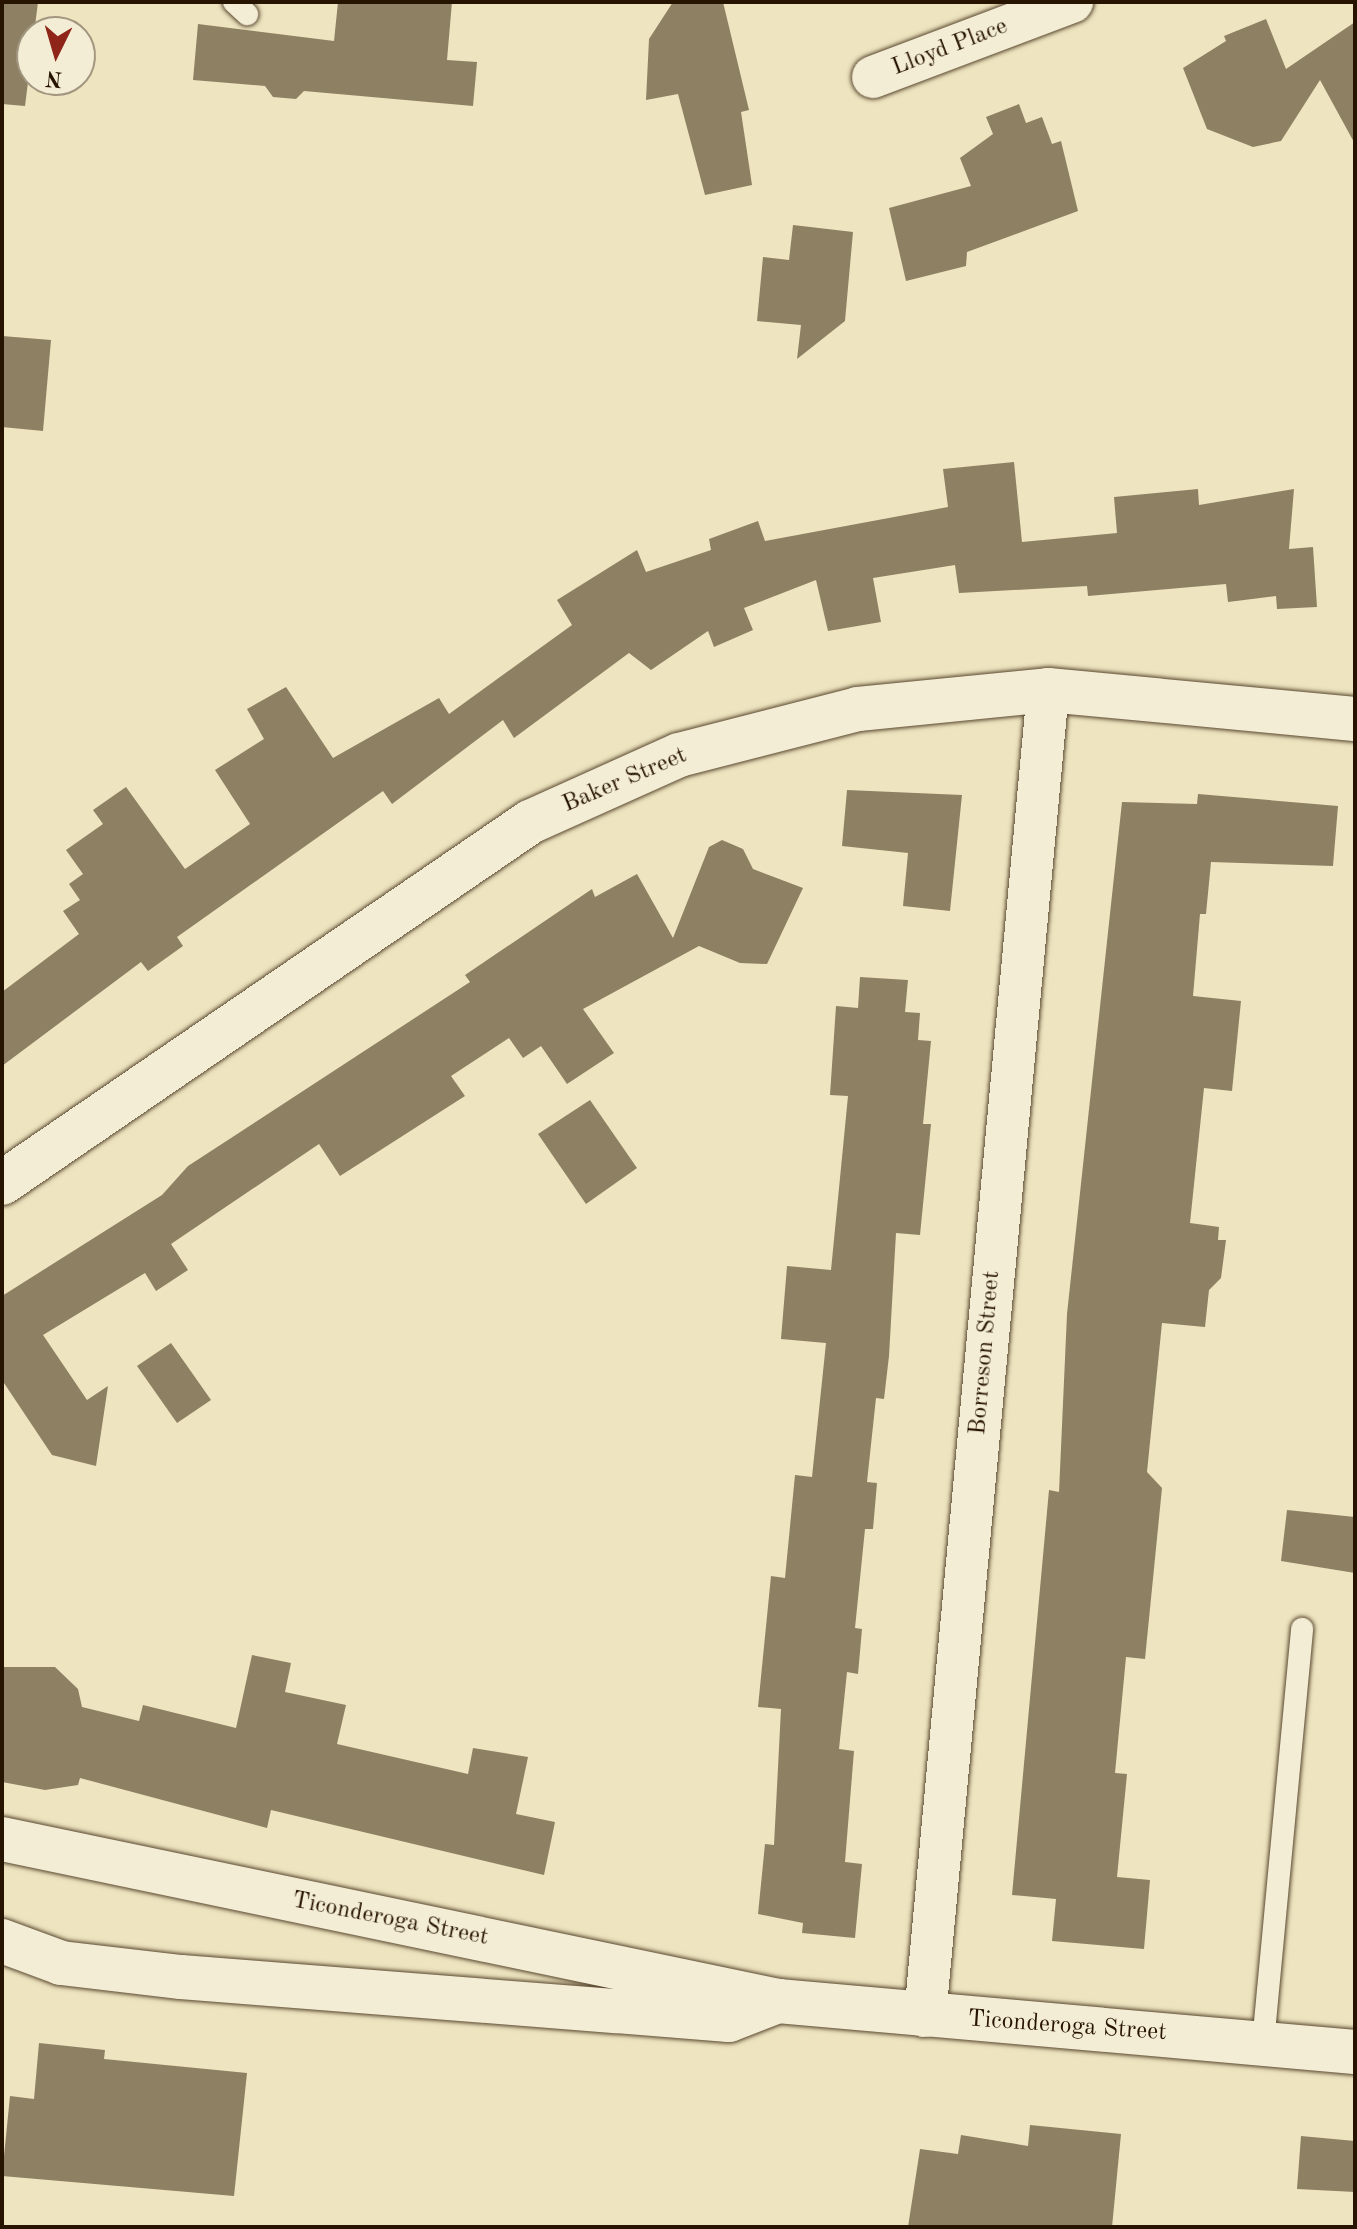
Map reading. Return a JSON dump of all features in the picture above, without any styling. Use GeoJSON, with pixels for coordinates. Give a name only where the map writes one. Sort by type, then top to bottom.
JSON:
{"type":"FeatureCollection","features":[{"type":"Feature","properties":{"kind":"street","name":"Lloyd Place"},"geometry":{"type":"LineString","coordinates":[[873,77],[1072,2]]}},
{"type":"Feature","properties":{"kind":"street","name":"Baker Street"},"geometry":{"type":"LineString","coordinates":[[2,1183],[530,822],[679,755],[813,721],[1048,690],[1355,719]]}},
{"type":"Feature","properties":{"kind":"street","name":"Borreson Street"},"geometry":{"type":"LineString","coordinates":[[925,2016],[1048,690]]}},
{"type":"Feature","properties":{"kind":"street","name":"Ticonderoga Street"},"geometry":{"type":"LineString","coordinates":[[2,1839],[778,2001],[1355,2052]]}},
{"type":"Feature","properties":{"kind":"street","name":"Ticonderoga Street"},"geometry":{"type":"LineString","coordinates":[[2,1941],[61,1963],[151,1973],[729,2020],[778,2001]]}},
{"type":"Feature","properties":{"kind":"lane"},"geometry":{"type":"LineString","coordinates":[[1263,2043],[1302,1629]]}},
{"type":"Feature","properties":{"kind":"building"},"geometry":{"type":"Polygon","coordinates":[[[2,2],[38,2],[36,16],[16,16],[16,96],[26,96],[25,106],[2,104],[2,2]]]}},
{"type":"Feature","properties":{"kind":"building"},"geometry":{"type":"Polygon","coordinates":[[[338,2],[452,2],[447,60],[477,62],[473,106],[304,91],[296,99],[273,97],[265,86],[193,80],[198,24],[334,41],[338,2]]]}},
{"type":"Feature","properties":{"kind":"building"},"geometry":{"type":"Polygon","coordinates":[[[673,2],[723,2],[749,110],[741,112],[752,185],[705,195],[678,94],[646,100],[649,39],[673,2]]]}},
{"type":"Feature","properties":{"kind":"building"},"geometry":{"type":"Polygon","coordinates":[[[1266,19],[1286,69],[1355,22],[1355,144],[1320,80],[1281,141],[1253,147],[1207,129],[1183,68],[1226,41],[1224,36],[1266,19]]]}},
{"type":"Feature","properties":{"kind":"building"},"geometry":{"type":"Polygon","coordinates":[[[1019,104],[1026,123],[1042,117],[1052,144],[1061,141],[1078,211],[967,252],[966,266],[906,281],[889,208],[971,186],[960,158],[993,134],[986,117],[1019,104]]]}},
{"type":"Feature","properties":{"kind":"building"},"geometry":{"type":"Polygon","coordinates":[[[793,225],[853,232],[845,321],[797,359],[801,325],[757,321],[763,257],[789,260],[793,225]]]}},
{"type":"Feature","properties":{"kind":"building"},"geometry":{"type":"Polygon","coordinates":[[[2,336],[51,340],[43,431],[2,427],[2,336]]]}},
{"type":"Feature","properties":{"kind":"building"},"geometry":{"type":"Polygon","coordinates":[[[1014,462],[1022,542],[1117,533],[1114,497],[1198,489],[1199,505],[1294,489],[1289,549],[1313,547],[1317,607],[1277,609],[1276,596],[1228,602],[1226,584],[1088,596],[1087,586],[959,593],[955,565],[873,578],[881,622],[828,631],[816,580],[744,608],[753,630],[714,647],[708,631],[651,670],[629,653],[514,738],[503,720],[392,804],[383,791],[177,937],[183,946],[148,971],[141,962],[2,1066],[2,992],[79,934],[63,911],[80,900],[69,884],[83,874],[66,850],[103,824],[93,810],[126,787],[185,869],[250,824],[215,770],[264,739],[247,709],[286,687],[333,758],[439,698],[449,714],[572,625],[557,600],[637,550],[646,572],[711,550],[709,539],[758,521],[765,541],[948,507],[943,469],[1014,462]]]}},
{"type":"Feature","properties":{"kind":"building"},"geometry":{"type":"Polygon","coordinates":[[[847,790],[962,795],[950,911],[903,906],[908,853],[842,846],[847,790]]]}},
{"type":"Feature","properties":{"kind":"building"},"geometry":{"type":"Polygon","coordinates":[[[1198,794],[1338,806],[1333,866],[1211,862],[1206,914],[1200,914],[1193,996],[1241,1001],[1232,1091],[1204,1088],[1190,1223],[1219,1227],[1218,1240],[1226,1240],[1221,1278],[1209,1290],[1205,1327],[1162,1323],[1147,1472],[1162,1488],[1145,1659],[1126,1657],[1115,1773],[1127,1774],[1117,1877],[1150,1880],[1144,1949],[1052,1941],[1056,1899],[1012,1895],[1049,1490],[1059,1492],[1067,1314],[1122,802],[1197,804],[1198,794]]]}},
{"type":"Feature","properties":{"kind":"building"},"geometry":{"type":"Polygon","coordinates":[[[722,840],[743,849],[753,869],[803,888],[767,964],[740,963],[699,946],[583,1009],[614,1053],[567,1084],[541,1046],[523,1058],[509,1038],[451,1076],[465,1096],[340,1176],[319,1144],[171,1244],[188,1270],[156,1291],[145,1273],[43,1335],[87,1400],[108,1386],[96,1466],[52,1455],[2,1380],[2,1296],[162,1195],[188,1166],[470,982],[465,975],[592,889],[595,897],[637,874],[673,938],[709,847],[722,840]]]}},
{"type":"Feature","properties":{"kind":"building"},"geometry":{"type":"Polygon","coordinates":[[[860,977],[908,980],[905,1012],[920,1013],[918,1040],[931,1041],[923,1124],[931,1124],[920,1235],[896,1233],[884,1399],[876,1398],[867,1482],[877,1483],[873,1529],[865,1529],[855,1628],[862,1629],[858,1674],[847,1672],[839,1749],[854,1751],[845,1862],[862,1864],[855,1938],[802,1933],[803,1923],[758,1914],[765,1844],[774,1845],[781,1709],[758,1707],[771,1576],[785,1578],[795,1475],[812,1477],[826,1343],[781,1339],[787,1266],[831,1270],[848,1096],[830,1095],[836,1006],[858,1008],[860,977]]]}},
{"type":"Feature","properties":{"kind":"building"},"geometry":{"type":"Polygon","coordinates":[[[590,1100],[637,1168],[586,1204],[538,1134],[590,1100]]]}},
{"type":"Feature","properties":{"kind":"building"},"geometry":{"type":"Polygon","coordinates":[[[171,1343],[211,1400],[177,1423],[137,1366],[171,1343]]]}},
{"type":"Feature","properties":{"kind":"building"},"geometry":{"type":"Polygon","coordinates":[[[1287,1510],[1355,1517],[1355,1573],[1281,1561],[1287,1510]]]}},
{"type":"Feature","properties":{"kind":"building"},"geometry":{"type":"Polygon","coordinates":[[[252,1655],[291,1663],[285,1692],[346,1705],[337,1744],[468,1774],[473,1748],[528,1757],[516,1814],[555,1822],[544,1875],[271,1810],[267,1828],[80,1778],[78,1785],[45,1790],[2,1782],[2,1667],[55,1667],[78,1689],[82,1707],[139,1721],[143,1705],[236,1728],[252,1655]]]}},
{"type":"Feature","properties":{"kind":"building"},"geometry":{"type":"Polygon","coordinates":[[[39,2043],[105,2050],[104,2059],[247,2073],[234,2196],[2,2176],[10,2096],[34,2099],[39,2043]]]}},
{"type":"Feature","properties":{"kind":"building"},"geometry":{"type":"Polygon","coordinates":[[[1030,2125],[1121,2134],[1112,2227],[908,2227],[920,2149],[958,2154],[961,2135],[1028,2146],[1030,2125]]]}},
{"type":"Feature","properties":{"kind":"building"},"geometry":{"type":"Polygon","coordinates":[[[1301,2136],[1355,2141],[1355,2192],[1297,2189],[1301,2136]]]}}]}
